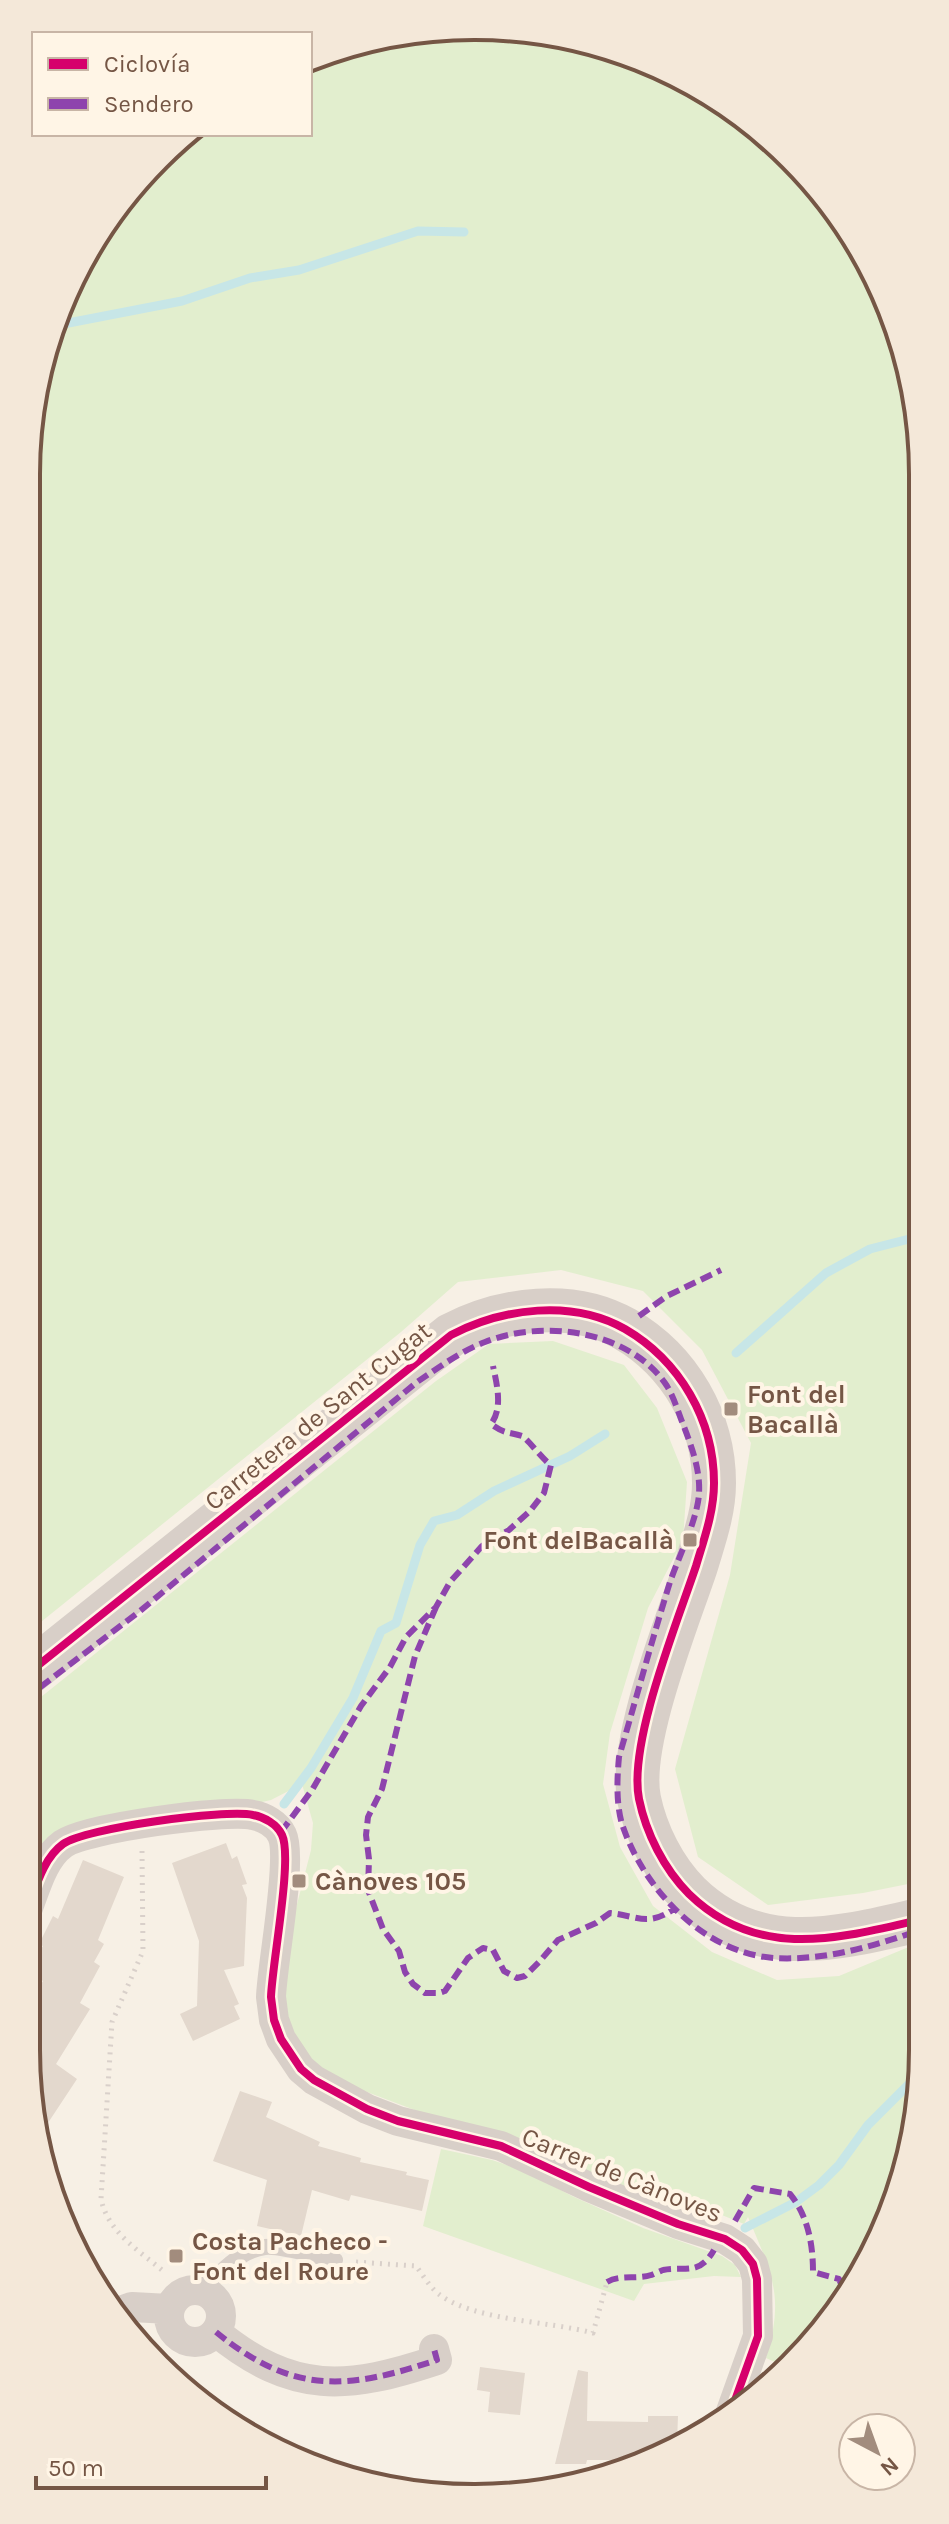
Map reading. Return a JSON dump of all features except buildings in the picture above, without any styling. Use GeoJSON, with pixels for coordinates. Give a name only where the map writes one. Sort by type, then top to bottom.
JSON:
{"type":"FeatureCollection","features":[{"type":"Feature","properties":{"kind":"main road","name":"Carretera de Sant Cugat"},"geometry":{"type":"LineString","coordinates":[[40,1641],[404,1347],[446,1320],[496,1297],[535,1291],[568,1292],[592,1297],[616,1305],[663,1330],[684,1350],[722,1413],[731,1445],[734,1477],[726,1521],[664,1707],[656,1752],[657,1788],[665,1822],[675,1842],[689,1864],[716,1890],[751,1910],[780,1919],[812,1919],[909,1900]]}},
{"type":"Feature","properties":{"kind":"main road","name":"Carretera de Sant Cugat"},"geometry":{"type":"LineString","coordinates":[[40,1664],[451,1335],[473,1324],[525,1312],[572,1311],[597,1318],[643,1339],[664,1358],[683,1381],[704,1420],[713,1457],[714,1487],[709,1526],[647,1717],[639,1760],[638,1797],[657,1849],[671,1872],[704,1908],[751,1931],[792,1941],[816,1941],[909,1922]]}},
{"type":"Feature","properties":{"kind":"street","name":"Carrer de Cànoves"},"geometry":{"type":"LineString","coordinates":[[40,1881],[52,1854],[74,1838],[141,1824],[236,1813],[255,1815],[272,1823],[281,1832],[287,1858],[271,1997],[274,2020],[290,2055],[314,2080],[367,2109],[398,2121],[501,2146],[665,2219],[725,2239],[742,2250],[753,2264],[757,2279],[758,2336],[737,2396]]}},
{"type":"Feature","properties":{"kind":"street"},"geometry":{"type":"LineString","coordinates":[[186,2291],[203,2291],[211,2294],[220,2308],[222,2317],[216,2332],[201,2342],[183,2340],[171,2327],[169,2309],[186,2291]]}},
{"type":"Feature","properties":{"kind":"street"},"geometry":{"type":"LineString","coordinates":[[126,2309],[169,2309]]}},
{"type":"Feature","properties":{"kind":"street"},"geometry":{"type":"LineString","coordinates":[[216,2332],[234,2347],[301,2380],[350,2382],[390,2376],[437,2360],[434,2349]]}},
{"type":"Feature","properties":{"kind":"lane"},"geometry":{"type":"LineString","coordinates":[[203,2291],[221,2270],[249,2253],[267,2247],[342,2261]]}},
{"type":"Feature","properties":{"kind":"path"},"geometry":{"type":"LineString","coordinates":[[142,1838],[143,1951],[112,2022],[101,2199],[104,2214],[115,2230],[162,2270]]}},
{"type":"Feature","properties":{"kind":"path"},"geometry":{"type":"LineString","coordinates":[[342,2261],[416,2266],[439,2295],[473,2311],[593,2333],[607,2282]]}},
{"type":"Feature","properties":{"kind":"green space"},"geometry":{"type":"Polygon","coordinates":[[[446,41],[503,41],[559,48],[641,73],[716,113],[761,148],[801,188],[851,257],[876,308],[901,390],[909,474],[909,1884],[768,1905],[698,1857],[675,1769],[730,1575],[751,1443],[702,1350],[643,1291],[561,1270],[458,1282],[401,1332],[40,1623],[40,474],[44,418],[55,362],[73,308],[113,233],[167,167],[203,136],[312,136],[312,72],[390,48],[446,41]]]}},
{"type":"Feature","properties":{"kind":"green space"},"geometry":{"type":"Polygon","coordinates":[[[553,1341],[624,1365],[657,1408],[687,1482],[683,1540],[648,1608],[610,1733],[603,1784],[620,1847],[653,1906],[712,1952],[777,1980],[839,1976],[909,1947],[908,2078],[901,2134],[886,2189],[864,2242],[836,2291],[776,2363],[766,2358],[775,2318],[773,2286],[764,2254],[748,2217],[744,2224],[707,2209],[666,2205],[351,2086],[322,2070],[298,2045],[285,2007],[286,1969],[294,1916],[311,1850],[313,1823],[302,1784],[271,1800],[230,1809],[84,1828],[40,1874],[40,1698],[436,1381],[489,1344],[553,1341]]]}},
{"type":"Feature","properties":{"kind":"green space"},"geometry":{"type":"Polygon","coordinates":[[[441,2149],[525,2171],[643,2228],[722,2256],[735,2265],[741,2277],[714,2276],[644,2284],[634,2301],[423,2226],[441,2149]]]}},
{"type":"Feature","properties":{"kind":"waterway"},"geometry":{"type":"LineString","coordinates":[[67,323],[182,301],[250,278],[299,270],[418,231],[464,232]]}},
{"type":"Feature","properties":{"kind":"waterway"},"geometry":{"type":"LineString","coordinates":[[736,1353],[826,1273],[870,1249],[909,1239]]}},
{"type":"Feature","properties":{"kind":"waterway"},"geometry":{"type":"LineString","coordinates":[[284,1804],[311,1768],[353,1698],[381,1631],[396,1623],[420,1545],[434,1521],[457,1515],[494,1491],[570,1456],[605,1434]]}},
{"type":"Feature","properties":{"kind":"waterway"},"geometry":{"type":"LineString","coordinates":[[745,2228],[796,2202],[819,2185],[839,2165],[868,2125],[907,2086]]}},
{"type":"Feature","properties":{"kind":"marked path"},"geometry":{"type":"LineString","coordinates":[[639,1316],[667,1296],[721,1270]]}},
{"type":"Feature","properties":{"kind":"marked path"},"geometry":{"type":"LineString","coordinates":[[40,1687],[140,1611],[417,1382],[441,1366],[476,1346],[508,1335],[533,1331],[584,1334],[631,1352],[651,1367],[667,1386],[692,1449],[699,1481],[696,1512],[670,1582],[619,1757],[620,1816],[632,1848],[645,1871],[679,1913],[723,1944],[748,1953],[774,1958],[830,1955],[909,1933]]}},
{"type":"Feature","properties":{"kind":"marked path"},"geometry":{"type":"LineString","coordinates":[[281,1832],[312,1790],[406,1637],[436,1607],[450,1582],[482,1546],[509,1530],[544,1493],[551,1465],[522,1436],[491,1424],[498,1404],[493,1366]]}},
{"type":"Feature","properties":{"kind":"marked path"},"geometry":{"type":"LineString","coordinates":[[436,1607],[415,1656],[382,1789],[368,1817],[366,1835],[368,1890],[383,1929],[399,1951],[405,1972],[413,1984],[425,1993],[445,1991],[468,1958],[483,1948],[493,1950],[504,1971],[517,1978],[525,1976],[558,1940],[596,1923],[610,1913],[649,1919],[674,1909]]}},
{"type":"Feature","properties":{"kind":"marked path"},"geometry":{"type":"LineString","coordinates":[[735,2221],[754,2188],[790,2194],[808,2231],[813,2272],[839,2279],[841,2283]]}},
{"type":"Feature","properties":{"kind":"marked path"},"geometry":{"type":"LineString","coordinates":[[607,2282],[652,2275],[663,2270],[697,2267],[714,2250]]}},
{"type":"Feature","properties":{"kind":"marked path"},"geometry":{"type":"LineString","coordinates":[[216,2332],[270,2367],[322,2381],[348,2381],[405,2370],[437,2360],[434,2349]]}},
{"type":"Feature","properties":{"kind":"cycle path"},"geometry":{"type":"LineString","coordinates":[[40,1664],[451,1335],[493,1318],[515,1313],[583,1313],[625,1329],[645,1342],[677,1375],[700,1415],[712,1460],[714,1494],[708,1525],[656,1683],[641,1747],[639,1799],[657,1850],[689,1894],[716,1915],[743,1929],[772,1937],[801,1939],[861,1933],[909,1922]]}},
{"type":"Feature","properties":{"kind":"cycle path"},"geometry":{"type":"LineString","coordinates":[[40,1876],[63,1844],[98,1832],[156,1821],[215,1815],[253,1815],[270,1822],[282,1835],[285,1847],[271,1997],[274,2020],[281,2039],[301,2069],[314,2080],[367,2109],[398,2121],[501,2146],[678,2224],[725,2239],[742,2250],[753,2264],[757,2279],[758,2336],[737,2396]]}},
{"type":"Feature","properties":{"kind":"place","name":"Font del Bacallà"},"geometry":{"type":"Point","coordinates":[731,1409]}},
{"type":"Feature","properties":{"kind":"place","name":"Font delBacallà"},"geometry":{"type":"Point","coordinates":[690,1540]}},
{"type":"Feature","properties":{"kind":"place","name":"Cànoves 105"},"geometry":{"type":"Point","coordinates":[299,1881]}},
{"type":"Feature","properties":{"kind":"place","name":"Costa Pacheco - Font del Roure"},"geometry":{"type":"Point","coordinates":[176,2256]}}]}
